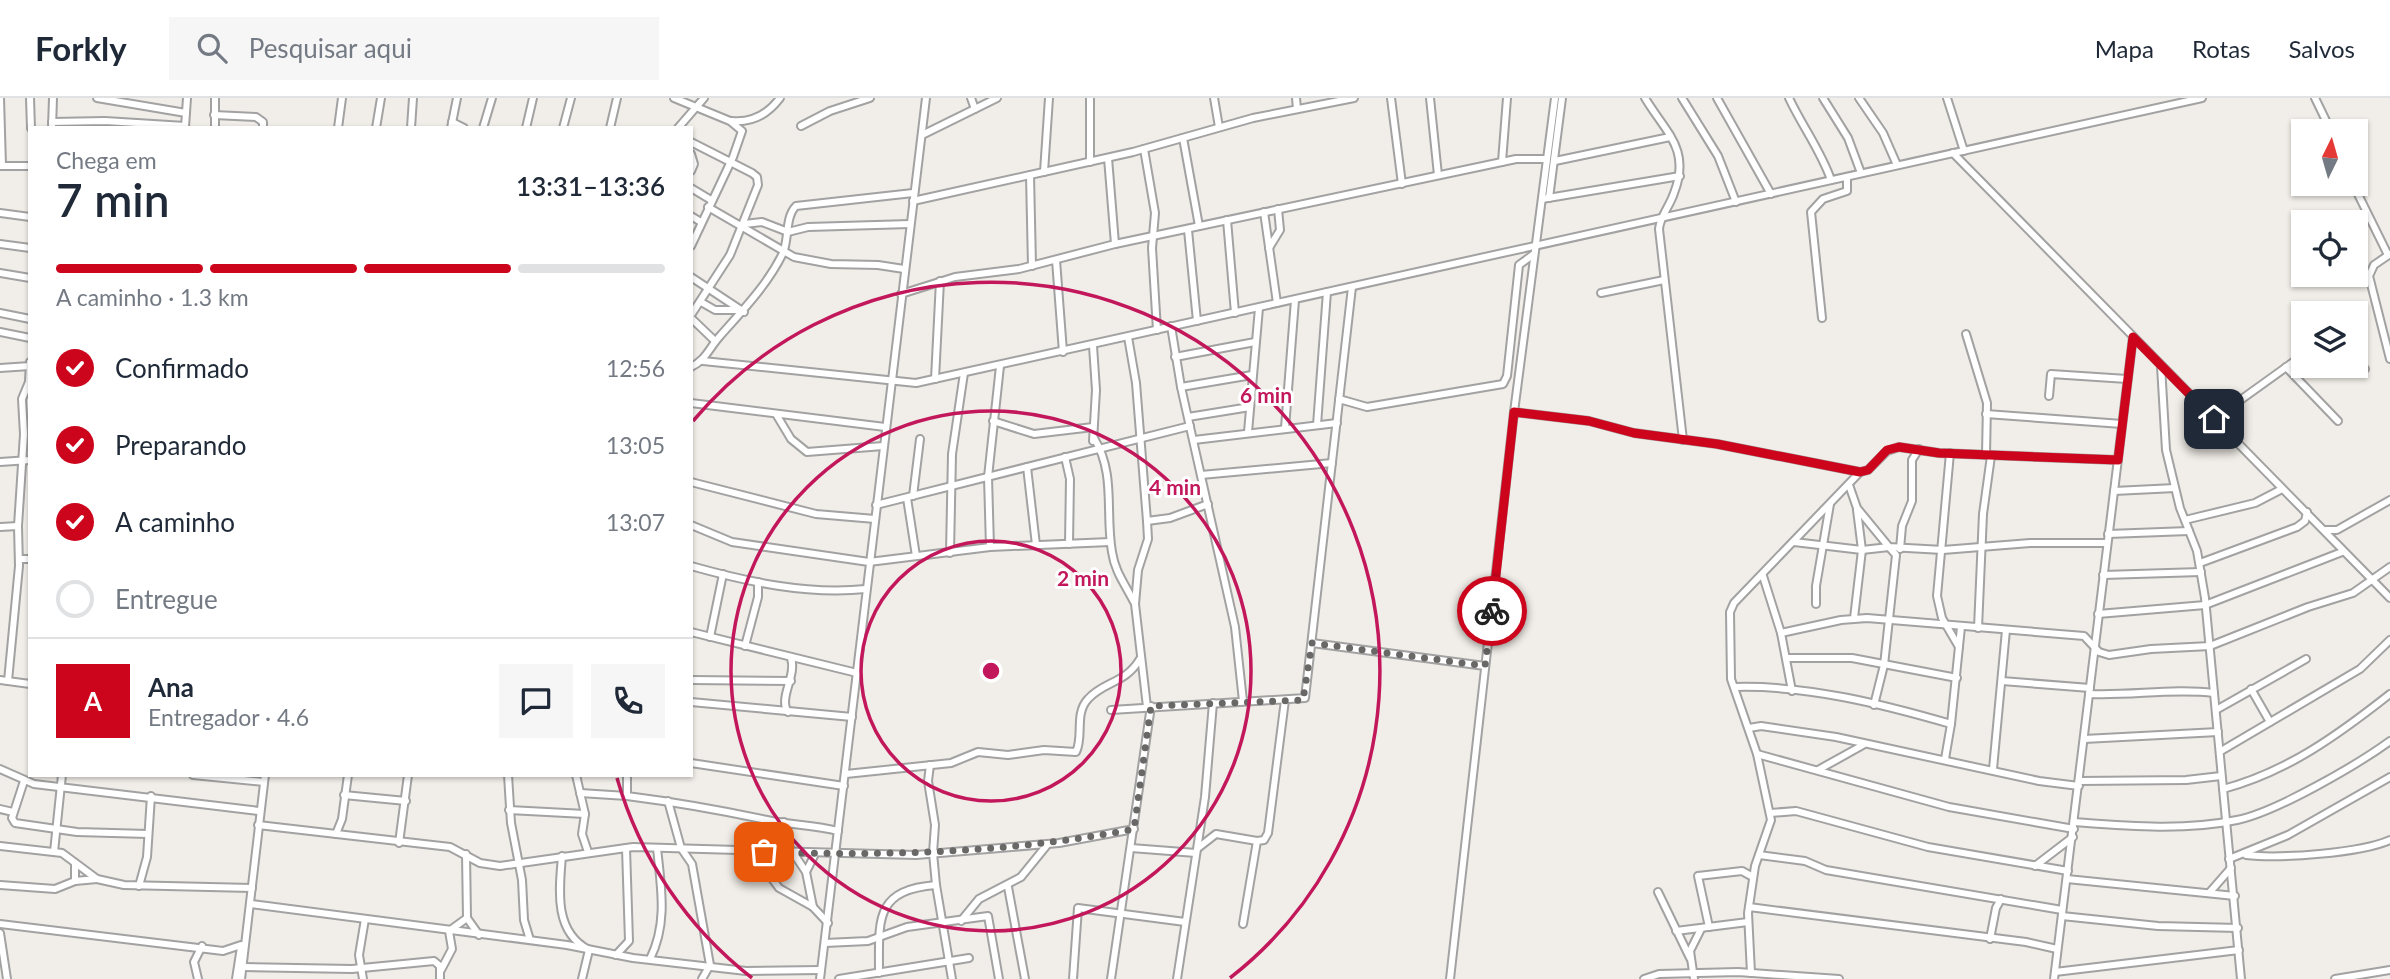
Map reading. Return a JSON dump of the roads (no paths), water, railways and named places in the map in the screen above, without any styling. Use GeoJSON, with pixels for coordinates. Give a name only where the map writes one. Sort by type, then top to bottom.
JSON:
{"type":"FeatureCollection","features":[{"type":"Feature","properties":{"kind":"street"},"geometry":{"type":"LineString","coordinates":[[0,98],[1,166],[28,166]]}},
{"type":"Feature","properties":{"kind":"street"},"geometry":{"type":"LineString","coordinates":[[30,98],[31,126]]}},
{"type":"Feature","properties":{"kind":"street"},"geometry":{"type":"LineString","coordinates":[[53,98],[52,125],[105,121],[142,126]]}},
{"type":"Feature","properties":{"kind":"street"},"geometry":{"type":"LineString","coordinates":[[96,98],[186,113]]}},
{"type":"Feature","properties":{"kind":"street"},"geometry":{"type":"LineString","coordinates":[[185,126],[187,98]]}},
{"type":"Feature","properties":{"kind":"street"},"geometry":{"type":"LineString","coordinates":[[215,98],[215,126]]}},
{"type":"Feature","properties":{"kind":"street"},"geometry":{"type":"LineString","coordinates":[[338,126],[342,98]]}},
{"type":"Feature","properties":{"kind":"street"},"geometry":{"type":"LineString","coordinates":[[376,126],[381,98]]}},
{"type":"Feature","properties":{"kind":"street"},"geometry":{"type":"LineString","coordinates":[[411,126],[413,98]]}},
{"type":"Feature","properties":{"kind":"street"},"geometry":{"type":"LineString","coordinates":[[451,125],[457,98]]}},
{"type":"Feature","properties":{"kind":"street"},"geometry":{"type":"LineString","coordinates":[[484,126],[492,98]]}},
{"type":"Feature","properties":{"kind":"street"},"geometry":{"type":"LineString","coordinates":[[526,126],[533,98]]}},
{"type":"Feature","properties":{"kind":"street"},"geometry":{"type":"LineString","coordinates":[[564,126],[571,98]]}},
{"type":"Feature","properties":{"kind":"street"},"geometry":{"type":"LineString","coordinates":[[610,126],[617,98]]}},
{"type":"Feature","properties":{"kind":"street"},"geometry":{"type":"LineString","coordinates":[[674,98],[730,121],[742,131],[731,162],[693,241]]}},
{"type":"Feature","properties":{"kind":"street"},"geometry":{"type":"LineString","coordinates":[[680,126],[704,98]]}},
{"type":"Feature","properties":{"kind":"street"},"geometry":{"type":"LineString","coordinates":[[730,121],[741,122],[763,115],[780,98]]}},
{"type":"Feature","properties":{"kind":"street"},"geometry":{"type":"LineString","coordinates":[[801,126],[830,111],[870,98]]}},
{"type":"Feature","properties":{"kind":"street"},"geometry":{"type":"LineString","coordinates":[[820,979],[926,98]]}},
{"type":"Feature","properties":{"kind":"street"},"geometry":{"type":"LineString","coordinates":[[971,98],[975,109]]}},
{"type":"Feature","properties":{"kind":"street"},"geometry":{"type":"LineString","coordinates":[[922,135],[997,98]]}},
{"type":"Feature","properties":{"kind":"street"},"geometry":{"type":"LineString","coordinates":[[1044,172],[1049,98]]}},
{"type":"Feature","properties":{"kind":"street"},"geometry":{"type":"LineString","coordinates":[[1090,98],[1090,162]]}},
{"type":"Feature","properties":{"kind":"street"},"geometry":{"type":"LineString","coordinates":[[1214,98],[1219,127]]}},
{"type":"Feature","properties":{"kind":"street"},"geometry":{"type":"LineString","coordinates":[[1296,98],[1297,109]]}},
{"type":"Feature","properties":{"kind":"street"},"geometry":{"type":"LineString","coordinates":[[693,366],[703,361],[715,341],[742,311],[784,251],[790,213],[798,205],[913,197],[1030,175],[1144,149],[1219,127],[1354,98]]}},
{"type":"Feature","properties":{"kind":"street"},"geometry":{"type":"LineString","coordinates":[[1391,98],[1402,184]]}},
{"type":"Feature","properties":{"kind":"street"},"geometry":{"type":"LineString","coordinates":[[1430,98],[1438,175]]}},
{"type":"Feature","properties":{"kind":"street"},"geometry":{"type":"LineString","coordinates":[[1502,162],[1507,98]]}},
{"type":"Feature","properties":{"kind":"street"},"geometry":{"type":"LineString","coordinates":[[1551,160],[1555,98]]}},
{"type":"Feature","properties":{"kind":"street"},"geometry":{"type":"LineString","coordinates":[[1450,979],[1514,412],[1535,250],[1562,98]]}},
{"type":"Feature","properties":{"kind":"street"},"geometry":{"type":"LineString","coordinates":[[1645,98],[1681,160],[1679,176],[1668,207],[1660,219],[1664,281],[1683,440]]}},
{"type":"Feature","properties":{"kind":"street"},"geometry":{"type":"LineString","coordinates":[[1682,98],[1718,156],[1736,202]]}},
{"type":"Feature","properties":{"kind":"street"},"geometry":{"type":"LineString","coordinates":[[1717,98],[1770,194]]}},
{"type":"Feature","properties":{"kind":"street"},"geometry":{"type":"LineString","coordinates":[[1789,98],[1801,126],[1820,152],[1831,180]]}},
{"type":"Feature","properties":{"kind":"street"},"geometry":{"type":"LineString","coordinates":[[1823,98],[1848,138],[1861,173]]}},
{"type":"Feature","properties":{"kind":"street"},"geometry":{"type":"LineString","coordinates":[[1859,98],[1883,133],[1897,165]]}},
{"type":"Feature","properties":{"kind":"street"},"geometry":{"type":"LineString","coordinates":[[1947,98],[1964,151]]}},
{"type":"Feature","properties":{"kind":"street"},"geometry":{"type":"LineString","coordinates":[[2161,107],[2162,98]]}},
{"type":"Feature","properties":{"kind":"street"},"geometry":{"type":"LineString","coordinates":[[703,361],[890,383],[935,379],[1327,292],[1535,250],[1861,173],[2202,98]]}},
{"type":"Feature","properties":{"kind":"street"},"geometry":{"type":"LineString","coordinates":[[2315,98],[2325,119]]}},
{"type":"Feature","properties":{"kind":"street"},"geometry":{"type":"LineString","coordinates":[[214,115],[256,117],[262,126]]}},
{"type":"Feature","properties":{"kind":"street"},"geometry":{"type":"LineString","coordinates":[[901,294],[940,281],[1032,266],[1115,244],[1438,175],[1527,158],[1551,160],[1670,137]]}},
{"type":"Feature","properties":{"kind":"street"},"geometry":{"type":"LineString","coordinates":[[1183,138],[1199,226]]}},
{"type":"Feature","properties":{"kind":"street"},"geometry":{"type":"LineString","coordinates":[[693,143],[731,162],[758,180],[744,225],[711,289],[693,314]]}},
{"type":"Feature","properties":{"kind":"street"},"geometry":{"type":"LineString","coordinates":[[1144,149],[1155,214],[1152,248],[1157,330]]}},
{"type":"Feature","properties":{"kind":"street"},"geometry":{"type":"LineString","coordinates":[[1953,153],[2390,598]]}},
{"type":"Feature","properties":{"kind":"street"},"geometry":{"type":"LineString","coordinates":[[1108,158],[1115,244]]}},
{"type":"Feature","properties":{"kind":"street"},"geometry":{"type":"LineString","coordinates":[[1030,175],[1032,266]]}},
{"type":"Feature","properties":{"kind":"street"},"geometry":{"type":"LineString","coordinates":[[1546,198],[1679,176]]}},
{"type":"Feature","properties":{"kind":"street"},"geometry":{"type":"LineString","coordinates":[[1822,318],[1811,212],[1823,199],[1847,191],[1847,177]]}},
{"type":"Feature","properties":{"kind":"street"},"geometry":{"type":"LineString","coordinates":[[693,189],[712,200]]}},
{"type":"Feature","properties":{"kind":"street"},"geometry":{"type":"LineString","coordinates":[[2359,196],[2389,254],[2374,265],[2369,276],[2390,359]]}},
{"type":"Feature","properties":{"kind":"street"},"geometry":{"type":"LineString","coordinates":[[708,207],[744,225],[794,257],[831,264],[884,265],[904,269]]}},
{"type":"Feature","properties":{"kind":"street"},"geometry":{"type":"LineString","coordinates":[[751,207],[762,222]]}},
{"type":"Feature","properties":{"kind":"street"},"geometry":{"type":"LineString","coordinates":[[1269,248],[1280,230],[1278,209]]}},
{"type":"Feature","properties":{"kind":"street"},"geometry":{"type":"LineString","coordinates":[[1264,212],[1277,303]]}},
{"type":"Feature","properties":{"kind":"street"},"geometry":{"type":"LineString","coordinates":[[0,213],[28,217]]}},
{"type":"Feature","properties":{"kind":"street"},"geometry":{"type":"LineString","coordinates":[[693,217],[701,222]]}},
{"type":"Feature","properties":{"kind":"street"},"geometry":{"type":"LineString","coordinates":[[1227,220],[1235,313]]}},
{"type":"Feature","properties":{"kind":"street"},"geometry":{"type":"LineString","coordinates":[[744,225],[762,222],[788,232],[808,227],[910,224]]}},
{"type":"Feature","properties":{"kind":"street"},"geometry":{"type":"LineString","coordinates":[[1188,230],[1198,321]]}},
{"type":"Feature","properties":{"kind":"street"},"geometry":{"type":"LineString","coordinates":[[0,244],[28,248]]}},
{"type":"Feature","properties":{"kind":"street"},"geometry":{"type":"LineString","coordinates":[[1339,399],[1367,407],[1503,384],[1507,376],[1519,265],[1535,250]]}},
{"type":"Feature","properties":{"kind":"street"},"geometry":{"type":"LineString","coordinates":[[1056,260],[1063,352]]}},
{"type":"Feature","properties":{"kind":"street"},"geometry":{"type":"LineString","coordinates":[[0,273],[28,278]]}},
{"type":"Feature","properties":{"kind":"street"},"geometry":{"type":"LineString","coordinates":[[693,278],[742,311]]}},
{"type":"Feature","properties":{"kind":"street"},"geometry":{"type":"LineString","coordinates":[[903,278],[919,286]]}},
{"type":"Feature","properties":{"kind":"street"},"geometry":{"type":"LineString","coordinates":[[935,379],[940,281]]}},
{"type":"Feature","properties":{"kind":"street"},"geometry":{"type":"LineString","coordinates":[[1601,293],[1664,281]]}},
{"type":"Feature","properties":{"kind":"street"},"geometry":{"type":"LineString","coordinates":[[1111,710],[1305,698],[1352,287]]}},
{"type":"Feature","properties":{"kind":"street"},"geometry":{"type":"LineString","coordinates":[[1317,425],[1327,292]]}},
{"type":"Feature","properties":{"kind":"street"},"geometry":{"type":"LineString","coordinates":[[1285,428],[1295,300]]}},
{"type":"Feature","properties":{"kind":"street"},"geometry":{"type":"LineString","coordinates":[[701,302],[715,310],[742,311]]}},
{"type":"Feature","properties":{"kind":"street"},"geometry":{"type":"LineString","coordinates":[[1248,432],[1259,308]]}},
{"type":"Feature","properties":{"kind":"street"},"geometry":{"type":"LineString","coordinates":[[0,313],[28,319]]}},
{"type":"Feature","properties":{"kind":"street"},"geometry":{"type":"LineString","coordinates":[[693,319],[715,341]]}},
{"type":"Feature","properties":{"kind":"street"},"geometry":{"type":"LineString","coordinates":[[1171,326],[1181,387],[1236,627],[1243,701]]}},
{"type":"Feature","properties":{"kind":"street"},"geometry":{"type":"LineString","coordinates":[[0,332],[28,338]]}},
{"type":"Feature","properties":{"kind":"street"},"geometry":{"type":"LineString","coordinates":[[1966,334],[1971,357],[1983,387],[1988,455],[1979,628]]}},
{"type":"Feature","properties":{"kind":"street"},"geometry":{"type":"LineString","coordinates":[[1111,979],[1149,707],[1135,604],[1138,570],[1146,552],[1147,521],[1136,383],[1128,337]]}},
{"type":"Feature","properties":{"kind":"street"},"geometry":{"type":"LineString","coordinates":[[2133,337],[2054,975],[2239,950]]}},
{"type":"Feature","properties":{"kind":"street"},"geometry":{"type":"LineString","coordinates":[[1175,357],[1255,342]]}},
{"type":"Feature","properties":{"kind":"street"},"geometry":{"type":"LineString","coordinates":[[1093,346],[1096,381],[1093,427],[1094,438],[1108,468],[1110,541],[1120,580],[1135,604]]}},
{"type":"Feature","properties":{"kind":"street"},"geometry":{"type":"LineString","coordinates":[[2214,419],[2291,363]]}},
{"type":"Feature","properties":{"kind":"street"},"geometry":{"type":"LineString","coordinates":[[0,368],[28,365]]}},
{"type":"Feature","properties":{"kind":"street"},"geometry":{"type":"LineString","coordinates":[[2161,365],[2166,450],[2175,488],[2200,563],[2221,751],[2224,822],[2235,896],[2241,979]]}},
{"type":"Feature","properties":{"kind":"street"},"geometry":{"type":"LineString","coordinates":[[990,547],[988,477],[1000,366]]}},
{"type":"Feature","properties":{"kind":"street"},"geometry":{"type":"LineString","coordinates":[[2286,367],[2338,421]]}},
{"type":"Feature","properties":{"kind":"street"},"geometry":{"type":"LineString","coordinates":[[950,552],[950,488],[964,373]]}},
{"type":"Feature","properties":{"kind":"street"},"geometry":{"type":"LineString","coordinates":[[8,681],[19,559],[18,526],[27,461],[22,399],[28,374]]}},
{"type":"Feature","properties":{"kind":"street"},"geometry":{"type":"LineString","coordinates":[[2049,396],[2051,374],[2127,379]]}},
{"type":"Feature","properties":{"kind":"street"},"geometry":{"type":"LineString","coordinates":[[1181,387],[1252,375]]}},
{"type":"Feature","properties":{"kind":"street"},"geometry":{"type":"LineString","coordinates":[[693,403],[780,417],[885,427]]}},
{"type":"Feature","properties":{"kind":"street"},"geometry":{"type":"LineString","coordinates":[[1188,417],[1250,407]]}},
{"type":"Feature","properties":{"kind":"street"},"geometry":{"type":"LineString","coordinates":[[1514,412],[1589,421],[1634,433],[1860,472],[1868,470],[1891,449],[2118,460]]}},
{"type":"Feature","properties":{"kind":"street"},"geometry":{"type":"LineString","coordinates":[[1986,414],[2122,424]]}},
{"type":"Feature","properties":{"kind":"street"},"geometry":{"type":"LineString","coordinates":[[780,417],[791,439],[807,452],[883,446]]}},
{"type":"Feature","properties":{"kind":"street"},"geometry":{"type":"LineString","coordinates":[[993,421],[1034,434],[1093,427]]}},
{"type":"Feature","properties":{"kind":"street"},"geometry":{"type":"LineString","coordinates":[[1194,440],[1337,423]]}},
{"type":"Feature","properties":{"kind":"street"},"geometry":{"type":"LineString","coordinates":[[876,505],[1190,426]]}},
{"type":"Feature","properties":{"kind":"street"},"geometry":{"type":"LineString","coordinates":[[1090,450],[1094,438]]}},
{"type":"Feature","properties":{"kind":"street"},"geometry":{"type":"LineString","coordinates":[[916,556],[910,497],[920,439]]}},
{"type":"Feature","properties":{"kind":"street"},"geometry":{"type":"LineString","coordinates":[[1900,549],[1902,526],[1913,501],[1912,460],[1919,449]]}},
{"type":"Feature","properties":{"kind":"street"},"geometry":{"type":"LineString","coordinates":[[1950,453],[1937,596],[1945,625],[1959,647]]}},
{"type":"Feature","properties":{"kind":"street"},"geometry":{"type":"LineString","coordinates":[[1065,457],[1070,480],[1069,544]]}},
{"type":"Feature","properties":{"kind":"street"},"geometry":{"type":"LineString","coordinates":[[0,462],[27,461]]}},
{"type":"Feature","properties":{"kind":"street"},"geometry":{"type":"LineString","coordinates":[[1201,475],[1332,463]]}},
{"type":"Feature","properties":{"kind":"street"},"geometry":{"type":"LineString","coordinates":[[1027,467],[1035,545]]}},
{"type":"Feature","properties":{"kind":"street"},"geometry":{"type":"LineString","coordinates":[[1751,973],[1749,907],[1759,855],[1770,830],[1770,813],[1757,754],[1730,672],[1730,612],[1734,603],[1763,576],[1860,472]]}},
{"type":"Feature","properties":{"kind":"street"},"geometry":{"type":"LineString","coordinates":[[972,481],[988,495]]}},
{"type":"Feature","properties":{"kind":"street"},"geometry":{"type":"LineString","coordinates":[[693,483],[792,509],[874,519]]}},
{"type":"Feature","properties":{"kind":"street"},"geometry":{"type":"LineString","coordinates":[[1849,485],[1857,508],[1861,550],[1854,618]]}},
{"type":"Feature","properties":{"kind":"street"},"geometry":{"type":"LineString","coordinates":[[2114,491],[2175,488]]}},
{"type":"Feature","properties":{"kind":"street"},"geometry":{"type":"LineString","coordinates":[[2185,520],[2255,503],[2282,489]]}},
{"type":"Feature","properties":{"kind":"street"},"geometry":{"type":"LineString","coordinates":[[2326,530],[2337,530],[2390,500]]}},
{"type":"Feature","properties":{"kind":"street"},"geometry":{"type":"LineString","coordinates":[[1816,604],[1831,502]]}},
{"type":"Feature","properties":{"kind":"street"},"geometry":{"type":"LineString","coordinates":[[1147,521],[1170,517],[1208,504]]}},
{"type":"Feature","properties":{"kind":"street"},"geometry":{"type":"LineString","coordinates":[[1857,508],[1898,561],[1884,665],[1874,705]]}},
{"type":"Feature","properties":{"kind":"street"},"geometry":{"type":"LineString","coordinates":[[2200,563],[2269,540],[2297,527],[2305,521],[2307,512]]}},
{"type":"Feature","properties":{"kind":"street"},"geometry":{"type":"LineString","coordinates":[[0,527],[18,526]]}},
{"type":"Feature","properties":{"kind":"street"},"geometry":{"type":"LineString","coordinates":[[693,526],[732,542],[869,562],[990,547],[1110,541]]}},
{"type":"Feature","properties":{"kind":"street"},"geometry":{"type":"LineString","coordinates":[[2334,540],[2337,530]]}},
{"type":"Feature","properties":{"kind":"street"},"geometry":{"type":"LineString","coordinates":[[2108,534],[2189,531]]}},
{"type":"Feature","properties":{"kind":"street"},"geometry":{"type":"LineString","coordinates":[[1794,542],[1861,550],[1889,547],[1943,550],[1984,546],[2107,543]]}},
{"type":"Feature","properties":{"kind":"street"},"geometry":{"type":"LineString","coordinates":[[2098,614],[2205,605],[2342,552]]}},
{"type":"Feature","properties":{"kind":"street"},"geometry":{"type":"LineString","coordinates":[[19,559],[28,559]]}},
{"type":"Feature","properties":{"kind":"street"},"geometry":{"type":"LineString","coordinates":[[693,566],[758,582],[817,591],[866,589]]}},
{"type":"Feature","properties":{"kind":"street"},"geometry":{"type":"LineString","coordinates":[[2084,636],[2102,654],[2113,655],[2159,648],[2210,646],[2308,607],[2353,593],[2373,582],[2390,567]]}},
{"type":"Feature","properties":{"kind":"street"},"geometry":{"type":"LineString","coordinates":[[2103,575],[2201,572]]}},
{"type":"Feature","properties":{"kind":"street"},"geometry":{"type":"LineString","coordinates":[[710,637],[723,574]]}},
{"type":"Feature","properties":{"kind":"street"},"geometry":{"type":"LineString","coordinates":[[1763,576],[1781,633],[1792,691]]}},
{"type":"Feature","properties":{"kind":"street"},"geometry":{"type":"LineString","coordinates":[[745,646],[759,593],[758,582]]}},
{"type":"Feature","properties":{"kind":"street"},"geometry":{"type":"LineString","coordinates":[[1781,633],[1854,618],[1891,618],[1961,627],[2084,636],[2097,626]]}},
{"type":"Feature","properties":{"kind":"street"},"geometry":{"type":"LineString","coordinates":[[1945,759],[1957,678],[1961,627]]}},
{"type":"Feature","properties":{"kind":"street"},"geometry":{"type":"LineString","coordinates":[[1993,769],[2006,630]]}},
{"type":"Feature","properties":{"kind":"street"},"geometry":{"type":"LineString","coordinates":[[693,633],[794,661],[857,673]]}},
{"type":"Feature","properties":{"kind":"street"},"geometry":{"type":"LineString","coordinates":[[2221,751],[2360,669],[2390,640]]}},
{"type":"Feature","properties":{"kind":"street"},"geometry":{"type":"LineString","coordinates":[[1312,643],[1485,666]]}},
{"type":"Feature","properties":{"kind":"street"},"geometry":{"type":"LineString","coordinates":[[846,774],[951,763],[978,752],[1008,755],[1044,750],[1076,752],[1082,709],[1086,700],[1127,676],[1141,657]]}},
{"type":"Feature","properties":{"kind":"street"},"geometry":{"type":"LineString","coordinates":[[1786,658],[1852,658],[1957,678]]}},
{"type":"Feature","properties":{"kind":"street"},"geometry":{"type":"LineString","coordinates":[[2216,710],[2306,659]]}},
{"type":"Feature","properties":{"kind":"street"},"geometry":{"type":"LineString","coordinates":[[788,712],[784,703],[794,661]]}},
{"type":"Feature","properties":{"kind":"street"},"geometry":{"type":"LineString","coordinates":[[0,680],[28,684]]}},
{"type":"Feature","properties":{"kind":"street"},"geometry":{"type":"LineString","coordinates":[[693,680],[788,685]]}},
{"type":"Feature","properties":{"kind":"street"},"geometry":{"type":"LineString","coordinates":[[2002,681],[2132,696],[2190,691],[2214,693]]}},
{"type":"Feature","properties":{"kind":"street"},"geometry":{"type":"LineString","coordinates":[[1735,687],[1792,691],[1913,711],[1951,724]]}},
{"type":"Feature","properties":{"kind":"street"},"geometry":{"type":"LineString","coordinates":[[2251,689],[2270,722]]}},
{"type":"Feature","properties":{"kind":"street"},"geometry":{"type":"LineString","coordinates":[[2223,789],[2283,768],[2326,743],[2390,694]]}},
{"type":"Feature","properties":{"kind":"street"},"geometry":{"type":"LineString","coordinates":[[1131,848],[1196,850],[1216,834],[1264,840],[1268,833],[1285,700]]}},
{"type":"Feature","properties":{"kind":"street"},"geometry":{"type":"LineString","coordinates":[[693,702],[852,717]]}},
{"type":"Feature","properties":{"kind":"street"},"geometry":{"type":"LineString","coordinates":[[1177,979],[1205,797],[1213,703]]}},
{"type":"Feature","properties":{"kind":"street"},"geometry":{"type":"LineString","coordinates":[[1749,728],[1761,726],[1843,738],[1863,745],[1945,759],[2039,781],[2079,783],[2186,780],[2221,776]]}},
{"type":"Feature","properties":{"kind":"street"},"geometry":{"type":"LineString","coordinates":[[2084,739],[2218,732]]}},
{"type":"Feature","properties":{"kind":"street"},"geometry":{"type":"LineString","coordinates":[[1757,754],[1984,816],[2032,820],[2074,829],[2206,824],[2264,811],[2352,766],[2390,741]]}},
{"type":"Feature","properties":{"kind":"street"},"geometry":{"type":"LineString","coordinates":[[1818,770],[1863,745]]}},
{"type":"Feature","properties":{"kind":"street"},"geometry":{"type":"LineString","coordinates":[[693,763],[844,786]]}},
{"type":"Feature","properties":{"kind":"street"},"geometry":{"type":"LineString","coordinates":[[930,765],[928,781],[935,825],[933,853],[936,885],[952,979]]}},
{"type":"Feature","properties":{"kind":"street"},"geometry":{"type":"LineString","coordinates":[[0,769],[24,781],[60,788],[151,796],[259,811]]}},
{"type":"Feature","properties":{"kind":"street"},"geometry":{"type":"LineString","coordinates":[[54,852],[62,777]]}},
{"type":"Feature","properties":{"kind":"street"},"geometry":{"type":"LineString","coordinates":[[229,777],[265,779],[259,811],[247,934],[239,968]]}},
{"type":"Feature","properties":{"kind":"street"},"geometry":{"type":"LineString","coordinates":[[336,834],[342,819],[348,777]]}},
{"type":"Feature","properties":{"kind":"street"},"geometry":{"type":"LineString","coordinates":[[399,843],[408,777]]}},
{"type":"Feature","properties":{"kind":"street"},"geometry":{"type":"LineString","coordinates":[[508,777],[509,810],[526,938]]}},
{"type":"Feature","properties":{"kind":"street"},"geometry":{"type":"LineString","coordinates":[[576,777],[585,814],[582,834],[588,852]]}},
{"type":"Feature","properties":{"kind":"street"},"geometry":{"type":"LineString","coordinates":[[626,796],[627,777]]}},
{"type":"Feature","properties":{"kind":"street"},"geometry":{"type":"LineString","coordinates":[[2246,855],[2334,811],[2390,777]]}},
{"type":"Feature","properties":{"kind":"street"},"geometry":{"type":"LineString","coordinates":[[24,781],[12,821],[78,832],[148,834]]}},
{"type":"Feature","properties":{"kind":"street"},"geometry":{"type":"LineString","coordinates":[[580,793],[668,801],[838,831]]}},
{"type":"Feature","properties":{"kind":"street"},"geometry":{"type":"LineString","coordinates":[[344,795],[406,801]]}},
{"type":"Feature","properties":{"kind":"street"},"geometry":{"type":"LineString","coordinates":[[139,886],[144,876],[151,796]]}},
{"type":"Feature","properties":{"kind":"street"},"geometry":{"type":"LineString","coordinates":[[668,801],[681,848],[692,864],[710,965],[702,979]]}},
{"type":"Feature","properties":{"kind":"street"},"geometry":{"type":"LineString","coordinates":[[0,809],[13,812]]}},
{"type":"Feature","properties":{"kind":"street"},"geometry":{"type":"LineString","coordinates":[[509,810],[585,814]]}},
{"type":"Feature","properties":{"kind":"street"},"geometry":{"type":"LineString","coordinates":[[1770,813],[1796,811],[1928,847],[2035,866],[2067,875],[2235,896]]}},
{"type":"Feature","properties":{"kind":"street"},"geometry":{"type":"LineString","coordinates":[[784,822],[791,852],[806,872],[813,906]]}},
{"type":"Feature","properties":{"kind":"street"},"geometry":{"type":"LineString","coordinates":[[2206,824],[2225,833]]}},
{"type":"Feature","properties":{"kind":"street"},"geometry":{"type":"LineString","coordinates":[[258,825],[450,847],[488,865],[518,864],[626,848],[873,856],[933,853],[1048,845],[1134,829]]}},
{"type":"Feature","properties":{"kind":"street"},"geometry":{"type":"LineString","coordinates":[[2035,866],[2074,829]]}},
{"type":"Feature","properties":{"kind":"street"},"geometry":{"type":"LineString","coordinates":[[2229,859],[2246,855],[2335,851],[2376,845],[2390,840]]}},
{"type":"Feature","properties":{"kind":"street"},"geometry":{"type":"LineString","coordinates":[[1243,924],[1257,841]]}},
{"type":"Feature","properties":{"kind":"street"},"geometry":{"type":"LineString","coordinates":[[961,920],[979,899],[1007,887],[1021,877],[1048,845]]}},
{"type":"Feature","properties":{"kind":"street"},"geometry":{"type":"LineString","coordinates":[[0,846],[66,855],[97,879]]}},
{"type":"Feature","properties":{"kind":"street"},"geometry":{"type":"LineString","coordinates":[[616,955],[629,941],[626,848]]}},
{"type":"Feature","properties":{"kind":"street"},"geometry":{"type":"LineString","coordinates":[[650,959],[659,940],[663,910],[657,848]]}},
{"type":"Feature","properties":{"kind":"street"},"geometry":{"type":"LineString","coordinates":[[748,851],[757,858],[779,888],[813,906],[828,923]]}},
{"type":"Feature","properties":{"kind":"street"},"geometry":{"type":"LineString","coordinates":[[466,854],[467,918],[479,935]]}},
{"type":"Feature","properties":{"kind":"street"},"geometry":{"type":"LineString","coordinates":[[806,872],[815,854]]}},
{"type":"Feature","properties":{"kind":"street"},"geometry":{"type":"LineString","coordinates":[[1759,855],[1805,861],[1826,870],[2001,899],[2062,913],[2158,926],[2238,928]]}},
{"type":"Feature","properties":{"kind":"street"},"geometry":{"type":"LineString","coordinates":[[562,856],[560,879],[564,926],[575,943],[589,950]]}},
{"type":"Feature","properties":{"kind":"street"},"geometry":{"type":"LineString","coordinates":[[75,863],[75,881]]}},
{"type":"Feature","properties":{"kind":"street"},"geometry":{"type":"LineString","coordinates":[[2210,892],[2231,868]]}},
{"type":"Feature","properties":{"kind":"street"},"geometry":{"type":"LineString","coordinates":[[1690,958],[1692,946],[1705,928],[1698,876],[1742,871],[1753,877]]}},
{"type":"Feature","properties":{"kind":"street"},"geometry":{"type":"LineString","coordinates":[[144,876],[148,886]]}},
{"type":"Feature","properties":{"kind":"street"},"geometry":{"type":"LineString","coordinates":[[0,885],[55,889],[75,881],[97,879],[139,886],[252,888]]}},
{"type":"Feature","properties":{"kind":"street"},"geometry":{"type":"LineString","coordinates":[[879,973],[881,919],[892,898],[907,888],[936,885]]}},
{"type":"Feature","properties":{"kind":"street"},"geometry":{"type":"LineString","coordinates":[[1007,887],[1025,979]]}},
{"type":"Feature","properties":{"kind":"street"},"geometry":{"type":"LineString","coordinates":[[1658,892],[1690,958],[1694,977]]}},
{"type":"Feature","properties":{"kind":"street"},"geometry":{"type":"LineString","coordinates":[[1990,939],[1996,908],[2001,899]]}},
{"type":"Feature","properties":{"kind":"street"},"geometry":{"type":"LineString","coordinates":[[251,904],[479,935],[526,938],[616,955],[746,971],[821,970]]}},
{"type":"Feature","properties":{"kind":"street"},"geometry":{"type":"LineString","coordinates":[[1749,907],[2057,949]]}},
{"type":"Feature","properties":{"kind":"street"},"geometry":{"type":"LineString","coordinates":[[1073,979],[1076,910],[1087,908],[1185,922]]}},
{"type":"Feature","properties":{"kind":"street"},"geometry":{"type":"LineString","coordinates":[[825,943],[868,941],[917,925],[989,916],[999,979]]}},
{"type":"Feature","properties":{"kind":"street"},"geometry":{"type":"LineString","coordinates":[[449,930],[467,918]]}},
{"type":"Feature","properties":{"kind":"street"},"geometry":{"type":"LineString","coordinates":[[363,979],[359,956],[365,919]]}},
{"type":"Feature","properties":{"kind":"street"},"geometry":{"type":"LineString","coordinates":[[1676,931],[1748,922]]}},
{"type":"Feature","properties":{"kind":"street"},"geometry":{"type":"LineString","coordinates":[[0,924],[202,946],[223,951],[231,956],[239,968]]}},
{"type":"Feature","properties":{"kind":"street"},"geometry":{"type":"LineString","coordinates":[[440,975],[452,949],[449,930]]}},
{"type":"Feature","properties":{"kind":"street"},"geometry":{"type":"LineString","coordinates":[[0,933],[7,979]]}},
{"type":"Feature","properties":{"kind":"street"},"geometry":{"type":"LineString","coordinates":[[238,979],[242,945],[247,934]]}},
{"type":"Feature","properties":{"kind":"street"},"geometry":{"type":"LineString","coordinates":[[223,951],[242,945]]}},
{"type":"Feature","properties":{"kind":"street"},"geometry":{"type":"LineString","coordinates":[[198,979],[194,962],[202,946]]}},
{"type":"Feature","properties":{"kind":"street"},"geometry":{"type":"LineString","coordinates":[[582,979],[589,950]]}},
{"type":"Feature","properties":{"kind":"street"},"geometry":{"type":"LineString","coordinates":[[839,979],[866,977],[969,958]]}},
{"type":"Feature","properties":{"kind":"street"},"geometry":{"type":"LineString","coordinates":[[239,968],[362,968],[434,961],[439,963],[440,975]]}},
{"type":"Feature","properties":{"kind":"street"},"geometry":{"type":"LineString","coordinates":[[2334,979],[2390,970]]}},
{"type":"Feature","properties":{"kind":"street"},"geometry":{"type":"LineString","coordinates":[[1644,979],[1656,974],[1694,977],[1751,973],[1778,977],[1839,979]]}}]}
